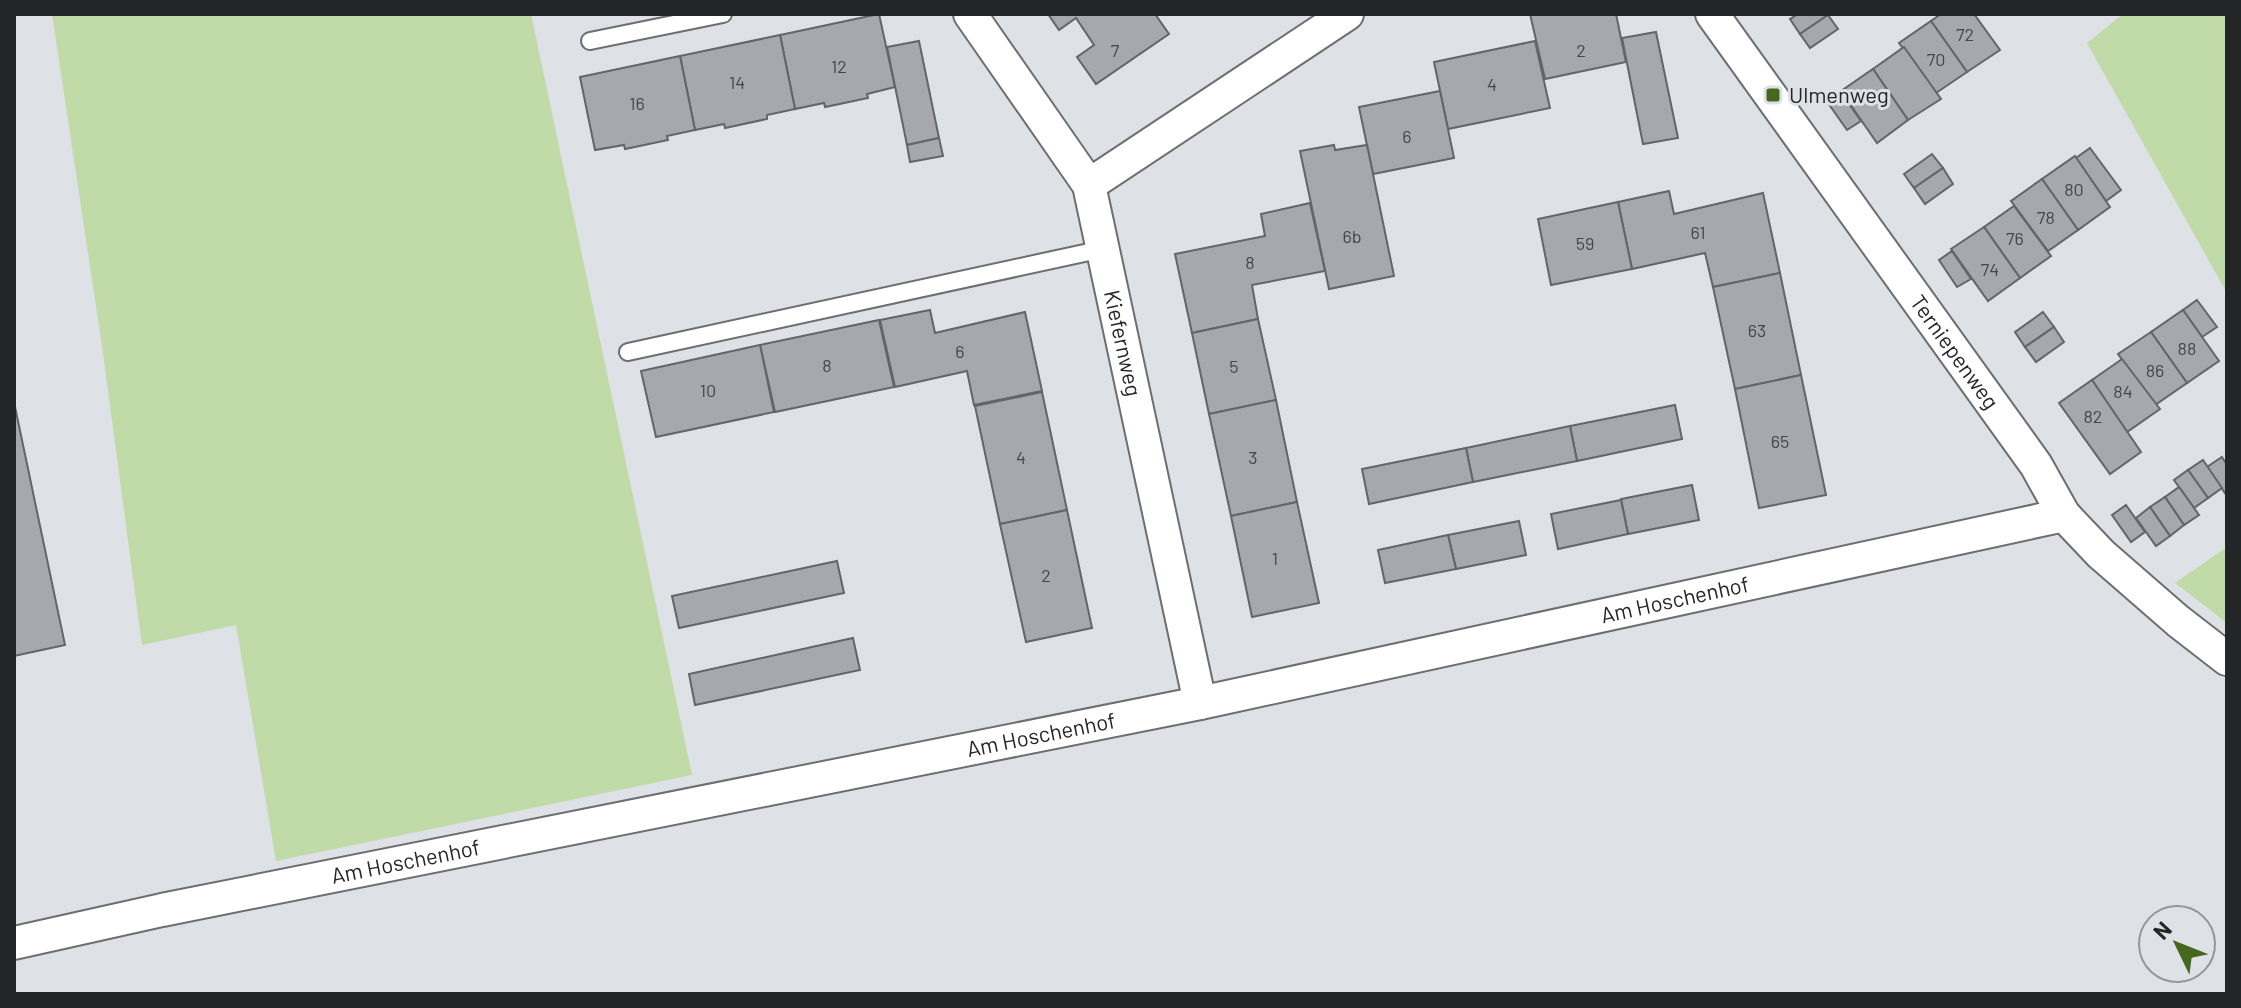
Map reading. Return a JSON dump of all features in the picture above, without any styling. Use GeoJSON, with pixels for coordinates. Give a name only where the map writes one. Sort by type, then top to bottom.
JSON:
{"type":"FeatureCollection","features":[{"type":"Feature","properties":{"kind":"street","name":"Kiefernweg"},"geometry":{"type":"LineString","coordinates":[[970,14],[1089,185],[1200,703]]}},
{"type":"Feature","properties":{"kind":"street"},"geometry":{"type":"LineString","coordinates":[[1089,185],[1347,14]]}},
{"type":"Feature","properties":{"kind":"street","name":"Terniepenweg"},"geometry":{"type":"LineString","coordinates":[[1712,14],[2036,465],[2064,515],[2101,554],[2227,659]]}},
{"type":"Feature","properties":{"kind":"street","name":"Am Hoschenhof"},"geometry":{"type":"LineString","coordinates":[[14,943],[178,906],[1200,703],[2064,515]]}},
{"type":"Feature","properties":{"kind":"lane"},"geometry":{"type":"LineString","coordinates":[[590,41],[723,14]]}},
{"type":"Feature","properties":{"kind":"lane"},"geometry":{"type":"LineString","coordinates":[[628,352],[1103,249]]}},
{"type":"Feature","properties":{"kind":"green space"},"geometry":{"type":"Polygon","coordinates":[[[52,14],[531,14],[692,775],[276,861],[236,625],[142,645],[102,346],[52,14]]]}},
{"type":"Feature","properties":{"kind":"green space"},"geometry":{"type":"Polygon","coordinates":[[[2123,14],[2227,14],[2227,293],[2087,43],[2123,14]]]}},
{"type":"Feature","properties":{"kind":"green space"},"geometry":{"type":"Polygon","coordinates":[[[2227,547],[2227,623],[2175,583],[2227,547]]]}},
{"type":"Feature","properties":{"kind":"building"},"geometry":{"type":"Polygon","coordinates":[[[879,14],[895,87],[867,94],[868,98],[825,107],[824,103],[795,109],[780,35],[879,14]]]}},
{"type":"Feature","properties":{"kind":"building"},"geometry":{"type":"Polygon","coordinates":[[[1048,14],[1155,14],[1169,34],[1096,84],[1077,57],[1094,45],[1076,18],[1059,30],[1048,14]]]}},
{"type":"Feature","properties":{"kind":"building"},"geometry":{"type":"Polygon","coordinates":[[[1530,14],[1616,14],[1626,62],[1545,79],[1530,14]]]}},
{"type":"Feature","properties":{"kind":"building"},"geometry":{"type":"Polygon","coordinates":[[[1798,14],[1828,15],[1800,34],[1790,19],[1798,14]]]}},
{"type":"Feature","properties":{"kind":"building"},"geometry":{"type":"Polygon","coordinates":[[[1941,14],[1974,14],[2000,50],[1967,72],[1931,21],[1941,14]]]}},
{"type":"Feature","properties":{"kind":"building"},"geometry":{"type":"Polygon","coordinates":[[[1828,15],[1838,29],[1810,48],[1800,34],[1828,15]]]}},
{"type":"Feature","properties":{"kind":"building"},"geometry":{"type":"Polygon","coordinates":[[[1931,21],[1967,72],[1936,93],[1899,43],[1931,21]]]}},
{"type":"Feature","properties":{"kind":"building"},"geometry":{"type":"Polygon","coordinates":[[[1656,32],[1678,138],[1643,144],[1622,38],[1656,32]]]}},
{"type":"Feature","properties":{"kind":"building"},"geometry":{"type":"Polygon","coordinates":[[[780,35],[795,109],[725,128],[724,124],[695,130],[680,56],[780,35]]]}},
{"type":"Feature","properties":{"kind":"building"},"geometry":{"type":"Polygon","coordinates":[[[919,41],[939,138],[907,145],[887,47],[919,41]]]}},
{"type":"Feature","properties":{"kind":"building"},"geometry":{"type":"Polygon","coordinates":[[[1535,41],[1550,108],[1448,129],[1434,62],[1535,41]]]}},
{"type":"Feature","properties":{"kind":"building"},"geometry":{"type":"Polygon","coordinates":[[[1904,47],[1941,99],[1908,120],[1873,69],[1904,47]]]}},
{"type":"Feature","properties":{"kind":"building"},"geometry":{"type":"Polygon","coordinates":[[[680,56],[695,130],[667,136],[668,140],[625,149],[624,145],[595,150],[580,77],[680,56]]]}},
{"type":"Feature","properties":{"kind":"building"},"geometry":{"type":"Polygon","coordinates":[[[1873,69],[1908,120],[1877,143],[1841,91],[1873,69]]]}},
{"type":"Feature","properties":{"kind":"building"},"geometry":{"type":"Polygon","coordinates":[[[1440,91],[1454,158],[1373,174],[1359,107],[1440,91]]]}},
{"type":"Feature","properties":{"kind":"building"},"geometry":{"type":"Polygon","coordinates":[[[1842,94],[1861,121],[1847,130],[1828,103],[1842,94]]]}},
{"type":"Feature","properties":{"kind":"building"},"geometry":{"type":"Polygon","coordinates":[[[939,138],[943,156],[910,162],[907,145],[939,138]]]}},
{"type":"Feature","properties":{"kind":"building"},"geometry":{"type":"Polygon","coordinates":[[[1334,145],[1335,150],[1367,145],[1394,276],[1329,289],[1300,151],[1334,145]]]}},
{"type":"Feature","properties":{"kind":"building"},"geometry":{"type":"Polygon","coordinates":[[[2090,148],[2121,190],[2106,201],[2076,158],[2090,148]]]}},
{"type":"Feature","properties":{"kind":"building"},"geometry":{"type":"Polygon","coordinates":[[[1932,154],[1943,168],[1914,188],[1904,174],[1932,154]]]}},
{"type":"Feature","properties":{"kind":"building"},"geometry":{"type":"Polygon","coordinates":[[[2075,156],[2110,207],[2078,230],[2042,179],[2075,156]]]}},
{"type":"Feature","properties":{"kind":"building"},"geometry":{"type":"Polygon","coordinates":[[[1943,168],[1953,184],[1925,204],[1914,188],[1943,168]]]}},
{"type":"Feature","properties":{"kind":"building"},"geometry":{"type":"Polygon","coordinates":[[[2042,179],[2078,230],[2048,251],[2011,201],[2042,179]]]}},
{"type":"Feature","properties":{"kind":"building"},"geometry":{"type":"Polygon","coordinates":[[[1669,191],[1674,214],[1763,193],[1780,273],[1713,287],[1705,253],[1632,269],[1618,202],[1669,191]]]}},
{"type":"Feature","properties":{"kind":"building"},"geometry":{"type":"Polygon","coordinates":[[[1618,202],[1632,269],[1551,285],[1538,219],[1618,202]]]}},
{"type":"Feature","properties":{"kind":"building"},"geometry":{"type":"Polygon","coordinates":[[[1310,203],[1325,271],[1252,285],[1258,319],[1192,333],[1175,254],[1265,236],[1261,214],[1310,203]]]}},
{"type":"Feature","properties":{"kind":"building"},"geometry":{"type":"Polygon","coordinates":[[[2014,206],[2051,256],[2020,278],[1984,227],[2014,206]]]}},
{"type":"Feature","properties":{"kind":"building"},"geometry":{"type":"Polygon","coordinates":[[[1984,227],[2020,278],[1988,301],[1951,249],[1984,227]]]}},
{"type":"Feature","properties":{"kind":"building"},"geometry":{"type":"Polygon","coordinates":[[[1952,251],[1971,279],[1957,287],[1939,260],[1952,251]]]}},
{"type":"Feature","properties":{"kind":"building"},"geometry":{"type":"Polygon","coordinates":[[[1780,273],[1801,375],[1735,389],[1713,287],[1780,273]]]}},
{"type":"Feature","properties":{"kind":"building"},"geometry":{"type":"Polygon","coordinates":[[[2197,300],[2217,327],[2202,337],[2183,310],[2197,300]]]}},
{"type":"Feature","properties":{"kind":"building"},"geometry":{"type":"Polygon","coordinates":[[[930,310],[935,333],[1025,312],[1042,391],[974,405],[967,371],[895,387],[880,320],[930,310]]]}},
{"type":"Feature","properties":{"kind":"building"},"geometry":{"type":"Polygon","coordinates":[[[2183,310],[2219,361],[2187,383],[2151,332],[2183,310]]]}},
{"type":"Feature","properties":{"kind":"building"},"geometry":{"type":"Polygon","coordinates":[[[2043,312],[2054,327],[2025,347],[2015,332],[2043,312]]]}},
{"type":"Feature","properties":{"kind":"building"},"geometry":{"type":"Polygon","coordinates":[[[1258,319],[1276,400],[1209,414],[1192,333],[1258,319]]]}},
{"type":"Feature","properties":{"kind":"building"},"geometry":{"type":"Polygon","coordinates":[[[879,320],[894,387],[775,412],[760,345],[879,320]]]}},
{"type":"Feature","properties":{"kind":"building"},"geometry":{"type":"Polygon","coordinates":[[[2054,327],[2064,342],[2036,362],[2025,347],[2054,327]]]}},
{"type":"Feature","properties":{"kind":"building"},"geometry":{"type":"Polygon","coordinates":[[[2151,332],[2187,383],[2155,405],[2118,354],[2151,332]]]}},
{"type":"Feature","properties":{"kind":"building"},"geometry":{"type":"Polygon","coordinates":[[[760,345],[774,412],[656,437],[641,371],[760,345]]]}},
{"type":"Feature","properties":{"kind":"building"},"geometry":{"type":"Polygon","coordinates":[[[2122,359],[2160,409],[2127,432],[2092,380],[2122,359]]]}},
{"type":"Feature","properties":{"kind":"building"},"geometry":{"type":"Polygon","coordinates":[[[1801,375],[1826,495],[1759,508],[1735,389],[1801,375]]]}},
{"type":"Feature","properties":{"kind":"building"},"geometry":{"type":"Polygon","coordinates":[[[2092,380],[2141,452],[2110,474],[2059,403],[2092,380]]]}},
{"type":"Feature","properties":{"kind":"building"},"geometry":{"type":"Polygon","coordinates":[[[1042,392],[1067,510],[1000,524],[975,406],[1042,392]]]}},
{"type":"Feature","properties":{"kind":"building"},"geometry":{"type":"Polygon","coordinates":[[[1276,400],[1297,502],[1231,516],[1209,414],[1276,400]]]}},
{"type":"Feature","properties":{"kind":"building"},"geometry":{"type":"Polygon","coordinates":[[[14,402],[65,645],[14,656],[14,402]]]}},
{"type":"Feature","properties":{"kind":"building"},"geometry":{"type":"Polygon","coordinates":[[[1675,405],[1682,439],[1577,461],[1570,426],[1675,405]]]}},
{"type":"Feature","properties":{"kind":"building"},"geometry":{"type":"Polygon","coordinates":[[[1570,426],[1577,461],[1473,482],[1466,448],[1570,426]]]}},
{"type":"Feature","properties":{"kind":"building"},"geometry":{"type":"Polygon","coordinates":[[[1466,448],[1473,482],[1369,504],[1362,469],[1466,448]]]}},
{"type":"Feature","properties":{"kind":"building"},"geometry":{"type":"Polygon","coordinates":[[[2222,457],[2227,465],[2227,496],[2207,467],[2222,457]]]}},
{"type":"Feature","properties":{"kind":"building"},"geometry":{"type":"Polygon","coordinates":[[[2203,460],[2222,488],[2208,498],[2188,470],[2203,460]]]}},
{"type":"Feature","properties":{"kind":"building"},"geometry":{"type":"Polygon","coordinates":[[[2188,470],[2208,498],[2194,508],[2174,480],[2188,470]]]}},
{"type":"Feature","properties":{"kind":"building"},"geometry":{"type":"Polygon","coordinates":[[[1692,485],[1699,520],[1628,534],[1621,499],[1692,485]]]}},
{"type":"Feature","properties":{"kind":"building"},"geometry":{"type":"Polygon","coordinates":[[[2179,487],[2199,515],[2184,525],[2165,497],[2179,487]]]}},
{"type":"Feature","properties":{"kind":"building"},"geometry":{"type":"Polygon","coordinates":[[[2165,497],[2184,525],[2170,536],[2150,507],[2165,497]]]}},
{"type":"Feature","properties":{"kind":"building"},"geometry":{"type":"Polygon","coordinates":[[[1621,500],[1628,534],[1558,549],[1551,514],[1621,500]]]}},
{"type":"Feature","properties":{"kind":"building"},"geometry":{"type":"Polygon","coordinates":[[[1297,502],[1319,603],[1252,617],[1231,516],[1297,502]]]}},
{"type":"Feature","properties":{"kind":"building"},"geometry":{"type":"Polygon","coordinates":[[[2126,505],[2145,532],[2131,542],[2112,515],[2126,505]]]}},
{"type":"Feature","properties":{"kind":"building"},"geometry":{"type":"Polygon","coordinates":[[[2150,507],[2170,536],[2156,546],[2136,518],[2150,507]]]}},
{"type":"Feature","properties":{"kind":"building"},"geometry":{"type":"Polygon","coordinates":[[[1067,510],[1092,628],[1026,642],[1000,524],[1067,510]]]}},
{"type":"Feature","properties":{"kind":"building"},"geometry":{"type":"Polygon","coordinates":[[[1519,521],[1526,555],[1456,569],[1448,535],[1519,521]]]}},
{"type":"Feature","properties":{"kind":"building"},"geometry":{"type":"Polygon","coordinates":[[[1448,535],[1456,569],[1385,583],[1378,550],[1448,535]]]}},
{"type":"Feature","properties":{"kind":"building"},"geometry":{"type":"Polygon","coordinates":[[[837,561],[844,593],[679,628],[672,596],[837,561]]]}},
{"type":"Feature","properties":{"kind":"building"},"geometry":{"type":"Polygon","coordinates":[[[853,638],[860,670],[695,705],[689,674],[853,638]]]}},
{"type":"Feature","properties":{"kind":"place","name":"Ulmenweg"},"geometry":{"type":"Point","coordinates":[1773,95]}}]}
